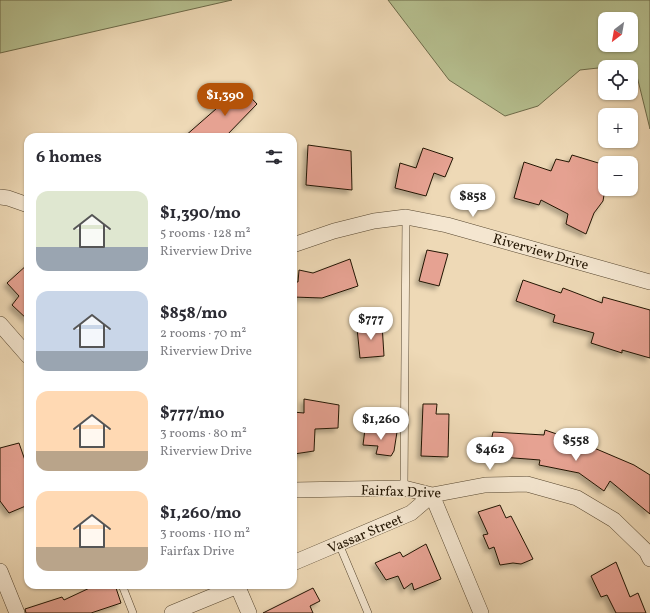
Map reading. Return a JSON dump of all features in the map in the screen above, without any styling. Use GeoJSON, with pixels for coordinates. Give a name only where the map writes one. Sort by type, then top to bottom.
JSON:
{"type":"FeatureCollection","features":[{"type":"Feature","properties":{"kind":"street"},"geometry":{"type":"LineString","coordinates":[[0,197],[24,204]]}},
{"type":"Feature","properties":{"kind":"street","name":"Riverview Drive"},"geometry":{"type":"LineString","coordinates":[[297,244],[334,231],[374,221],[406,217],[447,224],[650,282]]}},
{"type":"Feature","properties":{"kind":"street"},"geometry":{"type":"LineString","coordinates":[[0,324],[24,351]]}},
{"type":"Feature","properties":{"kind":"street","name":"Fairfax Drive"},"geometry":{"type":"LineString","coordinates":[[297,490],[404,488],[432,495],[485,485],[527,484],[577,498],[614,520],[646,551],[650,559]]}},
{"type":"Feature","properties":{"kind":"street"},"geometry":{"type":"LineString","coordinates":[[432,495],[481,613]]}},
{"type":"Feature","properties":{"kind":"street","name":"Vassar Street"},"geometry":{"type":"LineString","coordinates":[[297,561],[411,513],[432,495]]}},
{"type":"Feature","properties":{"kind":"street"},"geometry":{"type":"LineString","coordinates":[[0,571],[17,613]]}},
{"type":"Feature","properties":{"kind":"street"},"geometry":{"type":"LineString","coordinates":[[172,613],[229,589]]}},
{"type":"Feature","properties":{"kind":"street"},"geometry":{"type":"LineString","coordinates":[[240,589],[249,613]]}},
{"type":"Feature","properties":{"kind":"lane"},"geometry":{"type":"LineString","coordinates":[[404,488],[406,217]]}},
{"type":"Feature","properties":{"kind":"lane"},"geometry":{"type":"LineString","coordinates":[[339,544],[368,613]]}},
{"type":"Feature","properties":{"kind":"lane"},"geometry":{"type":"LineString","coordinates":[[124,589],[133,613]]}},
{"type":"Feature","properties":{"kind":"green space"},"geometry":{"type":"Polygon","coordinates":[[[0,0],[232,0],[0,53],[0,0]]]}},
{"type":"Feature","properties":{"kind":"green space"},"geometry":{"type":"Polygon","coordinates":[[[388,0],[650,0],[650,129],[638,80],[638,60],[598,60],[598,68],[580,70],[538,106],[505,116],[449,80],[388,0]]]}},
{"type":"Feature","properties":{"kind":"building"},"geometry":{"type":"Polygon","coordinates":[[[241,87],[257,104],[229,133],[189,133],[241,87]]]}},
{"type":"Feature","properties":{"kind":"building"},"geometry":{"type":"Polygon","coordinates":[[[308,145],[351,151],[352,190],[306,185],[308,145]]]}},
{"type":"Feature","properties":{"kind":"building"},"geometry":{"type":"Polygon","coordinates":[[[423,148],[453,158],[445,177],[434,173],[426,196],[395,188],[400,163],[416,168],[423,148]]]}},
{"type":"Feature","properties":{"kind":"building"},"geometry":{"type":"Polygon","coordinates":[[[572,155],[598,163],[598,196],[604,196],[603,201],[594,213],[586,234],[566,224],[568,214],[541,200],[539,205],[514,198],[524,162],[551,171],[556,159],[569,162],[572,155]]]}},
{"type":"Feature","properties":{"kind":"building"},"geometry":{"type":"Polygon","coordinates":[[[427,250],[448,254],[439,286],[419,281],[427,250]]]}},
{"type":"Feature","properties":{"kind":"building"},"geometry":{"type":"Polygon","coordinates":[[[350,259],[358,286],[322,298],[297,297],[299,270],[313,273],[350,259]]]}},
{"type":"Feature","properties":{"kind":"building"},"geometry":{"type":"Polygon","coordinates":[[[24,268],[24,316],[12,305],[19,296],[7,283],[24,268]]]}},
{"type":"Feature","properties":{"kind":"building"},"geometry":{"type":"Polygon","coordinates":[[[523,280],[561,293],[563,288],[602,303],[603,297],[650,310],[650,358],[622,350],[622,353],[591,343],[594,333],[553,322],[555,315],[516,301],[523,280]]]}},
{"type":"Feature","properties":{"kind":"building"},"geometry":{"type":"Polygon","coordinates":[[[382,324],[384,356],[360,358],[357,328],[382,324]]]}},
{"type":"Feature","properties":{"kind":"building"},"geometry":{"type":"Polygon","coordinates":[[[304,399],[339,405],[338,428],[315,429],[314,451],[297,454],[297,412],[304,413],[304,399]]]}},
{"type":"Feature","properties":{"kind":"building"},"geometry":{"type":"Polygon","coordinates":[[[423,404],[437,404],[436,414],[449,414],[448,457],[421,456],[423,404]]]}},
{"type":"Feature","properties":{"kind":"building"},"geometry":{"type":"Polygon","coordinates":[[[365,429],[397,432],[394,451],[391,456],[376,454],[378,446],[363,445],[365,429]]]}},
{"type":"Feature","properties":{"kind":"building"},"geometry":{"type":"Polygon","coordinates":[[[545,430],[580,442],[634,465],[650,475],[650,514],[610,481],[604,491],[579,473],[539,465],[540,460],[488,456],[493,432],[544,435],[545,430]]]}},
{"type":"Feature","properties":{"kind":"building"},"geometry":{"type":"Polygon","coordinates":[[[19,443],[24,457],[24,507],[9,513],[0,501],[0,448],[19,443]]]}},
{"type":"Feature","properties":{"kind":"building"},"geometry":{"type":"Polygon","coordinates":[[[500,505],[506,518],[511,516],[533,559],[521,564],[513,563],[500,565],[494,547],[489,549],[483,535],[488,534],[478,512],[500,505]]]}},
{"type":"Feature","properties":{"kind":"building"},"geometry":{"type":"Polygon","coordinates":[[[426,544],[441,579],[414,590],[412,583],[404,589],[398,576],[386,580],[375,563],[400,552],[403,557],[426,544]]]}},
{"type":"Feature","properties":{"kind":"building"},"geometry":{"type":"Polygon","coordinates":[[[616,562],[630,597],[638,593],[646,613],[616,613],[607,595],[601,597],[591,576],[616,562]]]}},
{"type":"Feature","properties":{"kind":"building"},"geometry":{"type":"Polygon","coordinates":[[[313,588],[320,601],[310,606],[313,613],[263,613],[313,588]]]}},
{"type":"Feature","properties":{"kind":"building"},"geometry":{"type":"Polygon","coordinates":[[[87,589],[116,589],[121,603],[91,613],[26,613],[25,609],[62,597],[64,600],[87,589]]]}}]}
